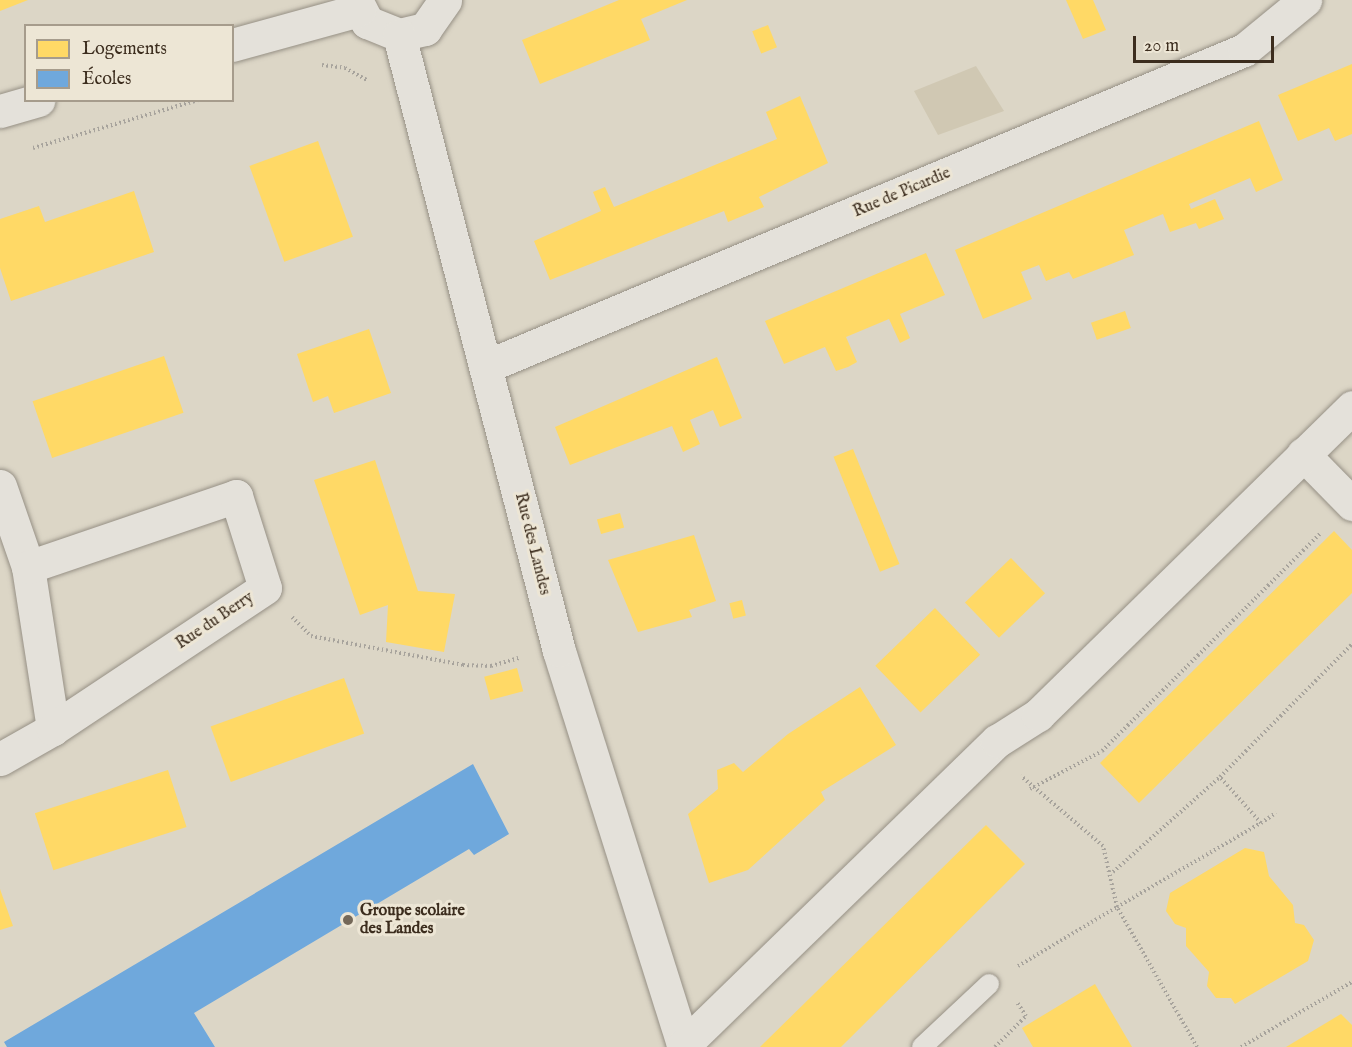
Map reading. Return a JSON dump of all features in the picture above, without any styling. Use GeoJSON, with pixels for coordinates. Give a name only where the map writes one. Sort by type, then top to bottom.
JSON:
{"type":"FeatureCollection","features":[{"type":"Feature","properties":{"kind":"street"},"geometry":{"type":"LineString","coordinates":[[234,44],[358,5],[380,31],[399,35],[425,29],[445,0]]}},
{"type":"Feature","properties":{"kind":"street","name":"Rue de Picardie"},"geometry":{"type":"LineString","coordinates":[[487,366],[1244,50],[1305,0]]}},
{"type":"Feature","properties":{"kind":"street","name":"Rue des Landes"},"geometry":{"type":"LineString","coordinates":[[399,35],[487,366],[559,651],[684,1046]]}},
{"type":"Feature","properties":{"kind":"street"},"geometry":{"type":"LineString","coordinates":[[0,111],[31,102]]}},
{"type":"Feature","properties":{"kind":"street"},"geometry":{"type":"LineString","coordinates":[[684,1046],[997,741],[1038,715],[1352,407]]}},
{"type":"Feature","properties":{"kind":"street"},"geometry":{"type":"LineString","coordinates":[[1303,454],[1352,504]]}},
{"type":"Feature","properties":{"kind":"street"},"geometry":{"type":"LineString","coordinates":[[0,486],[28,567],[53,729]]}},
{"type":"Feature","properties":{"kind":"street","name":"Rue du Berry"},"geometry":{"type":"LineString","coordinates":[[0,759],[53,729],[265,588],[236,496],[28,567]]}},
{"type":"Feature","properties":{"kind":"lane"},"geometry":{"type":"LineString","coordinates":[[922,1047],[989,984]]}},
{"type":"Feature","properties":{"kind":"path"},"geometry":{"type":"LineString","coordinates":[[22,150],[191,102]]}},
{"type":"Feature","properties":{"kind":"path"},"geometry":{"type":"LineString","coordinates":[[1030,789],[1102,751],[1352,504]]}},
{"type":"Feature","properties":{"kind":"path"},"geometry":{"type":"LineString","coordinates":[[265,588],[311,636],[464,665],[491,666],[559,651]]}},
{"type":"Feature","properties":{"kind":"path"},"geometry":{"type":"LineString","coordinates":[[1113,873],[1220,777],[1352,644]]}},
{"type":"Feature","properties":{"kind":"path"},"geometry":{"type":"LineString","coordinates":[[997,741],[1030,789],[1103,846],[1113,873],[1117,907],[1197,1047]]}},
{"type":"Feature","properties":{"kind":"path"},"geometry":{"type":"LineString","coordinates":[[1220,777],[1261,823]]}},
{"type":"Feature","properties":{"kind":"path"},"geometry":{"type":"LineString","coordinates":[[989,984],[1276,813]]}},
{"type":"Feature","properties":{"kind":"path"},"geometry":{"type":"LineString","coordinates":[[1241,1047],[1352,982]]}},
{"type":"Feature","properties":{"kind":"shaded area"},"geometry":{"type":"Polygon","coordinates":[[[976,66],[1004,111],[938,135],[914,91],[976,66]]]}},
{"type":"Feature","properties":{"kind":"building: Logements"},"geometry":{"type":"Polygon","coordinates":[[[0,0],[28,0],[0,11],[0,0]]]}},
{"type":"Feature","properties":{"kind":"building: Logements"},"geometry":{"type":"Polygon","coordinates":[[[619,0],[687,0],[641,19],[650,40],[540,84],[522,40],[619,0]]]}},
{"type":"Feature","properties":{"kind":"building: Logements"},"geometry":{"type":"Polygon","coordinates":[[[1066,0],[1093,0],[1106,30],[1083,39],[1066,0]]]}},
{"type":"Feature","properties":{"kind":"building: Logements"},"geometry":{"type":"Polygon","coordinates":[[[768,25],[777,47],[761,54],[752,31],[768,25]]]}},
{"type":"Feature","properties":{"kind":"building: Logements"},"geometry":{"type":"Polygon","coordinates":[[[1352,64],[1352,134],[1335,141],[1329,128],[1298,141],[1278,95],[1352,64]]]}},
{"type":"Feature","properties":{"kind":"building: Logements"},"geometry":{"type":"Polygon","coordinates":[[[800,96],[828,163],[759,197],[764,207],[728,222],[724,211],[550,280],[534,241],[601,211],[593,192],[605,187],[614,207],[777,139],[766,112],[800,96]]]}},
{"type":"Feature","properties":{"kind":"building: Logements"},"geometry":{"type":"Polygon","coordinates":[[[1259,121],[1283,180],[1256,192],[1250,178],[1189,204],[1191,209],[1215,199],[1224,219],[1199,229],[1196,223],[1170,232],[1163,214],[1124,230],[1134,255],[1073,279],[1069,272],[1046,281],[1039,265],[1021,272],[1032,299],[983,319],[955,250],[1259,121]]]}},
{"type":"Feature","properties":{"kind":"building: Logements"},"geometry":{"type":"Polygon","coordinates":[[[318,141],[353,237],[284,262],[249,166],[318,141]]]}},
{"type":"Feature","properties":{"kind":"building: Logements"},"geometry":{"type":"Polygon","coordinates":[[[134,191],[154,252],[11,301],[0,268],[0,219],[39,206],[45,222],[134,191]]]}},
{"type":"Feature","properties":{"kind":"building: Logements"},"geometry":{"type":"Polygon","coordinates":[[[926,253],[945,295],[900,314],[910,338],[900,343],[889,319],[846,337],[857,362],[848,367],[836,371],[825,347],[784,364],[765,321],[926,253]]]}},
{"type":"Feature","properties":{"kind":"building: Logements"},"geometry":{"type":"Polygon","coordinates":[[[1125,311],[1131,328],[1097,340],[1091,323],[1125,311]]]}},
{"type":"Feature","properties":{"kind":"building: Logements"},"geometry":{"type":"Polygon","coordinates":[[[369,329],[391,393],[334,413],[328,396],[313,402],[297,354],[369,329]]]}},
{"type":"Feature","properties":{"kind":"building: Logements"},"geometry":{"type":"Polygon","coordinates":[[[164,356],[184,413],[52,458],[33,401],[164,356]]]}},
{"type":"Feature","properties":{"kind":"building: Logements"},"geometry":{"type":"Polygon","coordinates":[[[717,357],[742,418],[720,427],[713,410],[690,420],[700,444],[683,452],[672,426],[570,465],[555,427],[717,357]]]}},
{"type":"Feature","properties":{"kind":"building: Logements"},"geometry":{"type":"Polygon","coordinates":[[[853,449],[899,564],[880,572],[834,457],[853,449]]]}},
{"type":"Feature","properties":{"kind":"building: Logements"},"geometry":{"type":"Polygon","coordinates":[[[375,460],[418,591],[455,594],[444,652],[386,642],[388,605],[360,615],[314,480],[375,460]]]}},
{"type":"Feature","properties":{"kind":"building: Logements"},"geometry":{"type":"Polygon","coordinates":[[[620,513],[624,527],[601,534],[597,520],[620,513]]]}},
{"type":"Feature","properties":{"kind":"building: Logements"},"geometry":{"type":"Polygon","coordinates":[[[1334,531],[1352,550],[1352,593],[1139,803],[1100,763],[1334,531]]]}},
{"type":"Feature","properties":{"kind":"building: Logements"},"geometry":{"type":"Polygon","coordinates":[[[694,535],[716,601],[689,610],[692,617],[638,632],[608,560],[694,535]]]}},
{"type":"Feature","properties":{"kind":"building: Logements"},"geometry":{"type":"Polygon","coordinates":[[[1011,558],[1045,593],[999,638],[965,602],[1011,558]]]}},
{"type":"Feature","properties":{"kind":"building: Logements"},"geometry":{"type":"Polygon","coordinates":[[[742,600],[746,616],[733,619],[729,603],[742,600]]]}},
{"type":"Feature","properties":{"kind":"building: Logements"},"geometry":{"type":"Polygon","coordinates":[[[935,608],[980,655],[920,712],[875,666],[935,608]]]}},
{"type":"Feature","properties":{"kind":"building: Logements"},"geometry":{"type":"Polygon","coordinates":[[[517,668],[523,691],[490,700],[484,677],[517,668]]]}},
{"type":"Feature","properties":{"kind":"building: Logements"},"geometry":{"type":"Polygon","coordinates":[[[344,678],[364,733],[231,782],[211,727],[344,678]]]}},
{"type":"Feature","properties":{"kind":"building: Logements"},"geometry":{"type":"Polygon","coordinates":[[[860,687],[896,745],[821,792],[825,800],[748,870],[709,883],[688,814],[718,789],[717,770],[734,763],[743,772],[788,734],[860,687]]]}},
{"type":"Feature","properties":{"kind":"building: Logements"},"geometry":{"type":"Polygon","coordinates":[[[168,770],[187,827],[53,870],[35,813],[168,770]]]}},
{"type":"Feature","properties":{"kind":"building: Logements"},"geometry":{"type":"Polygon","coordinates":[[[986,825],[1025,864],[841,1047],[760,1047],[986,825]]]}},
{"type":"Feature","properties":{"kind":"building: Logements"},"geometry":{"type":"Polygon","coordinates":[[[1245,848],[1264,852],[1269,876],[1293,905],[1295,923],[1304,925],[1314,940],[1308,961],[1235,1004],[1231,998],[1216,998],[1207,986],[1209,972],[1186,946],[1186,928],[1175,924],[1166,911],[1170,893],[1245,848]]]}},
{"type":"Feature","properties":{"kind":"building: Logements"},"geometry":{"type":"Polygon","coordinates":[[[0,889],[13,926],[0,930],[0,889]]]}},
{"type":"Feature","properties":{"kind":"building: Logements"},"geometry":{"type":"Polygon","coordinates":[[[1095,984],[1132,1047],[1033,1047],[1022,1028],[1095,984]]]}},
{"type":"Feature","properties":{"kind":"building: Logements"},"geometry":{"type":"Polygon","coordinates":[[[1341,1014],[1352,1025],[1352,1047],[1286,1047],[1341,1014]]]}},
{"type":"Feature","properties":{"kind":"building: Écoles"},"geometry":{"type":"Polygon","coordinates":[[[473,764],[509,834],[474,855],[469,849],[194,1013],[215,1047],[7,1047],[4,1042],[473,764]]]}},
{"type":"Feature","properties":{"kind":"place","name":"Groupe scolaire des Landes"},"geometry":{"type":"Point","coordinates":[348,920]}}]}
